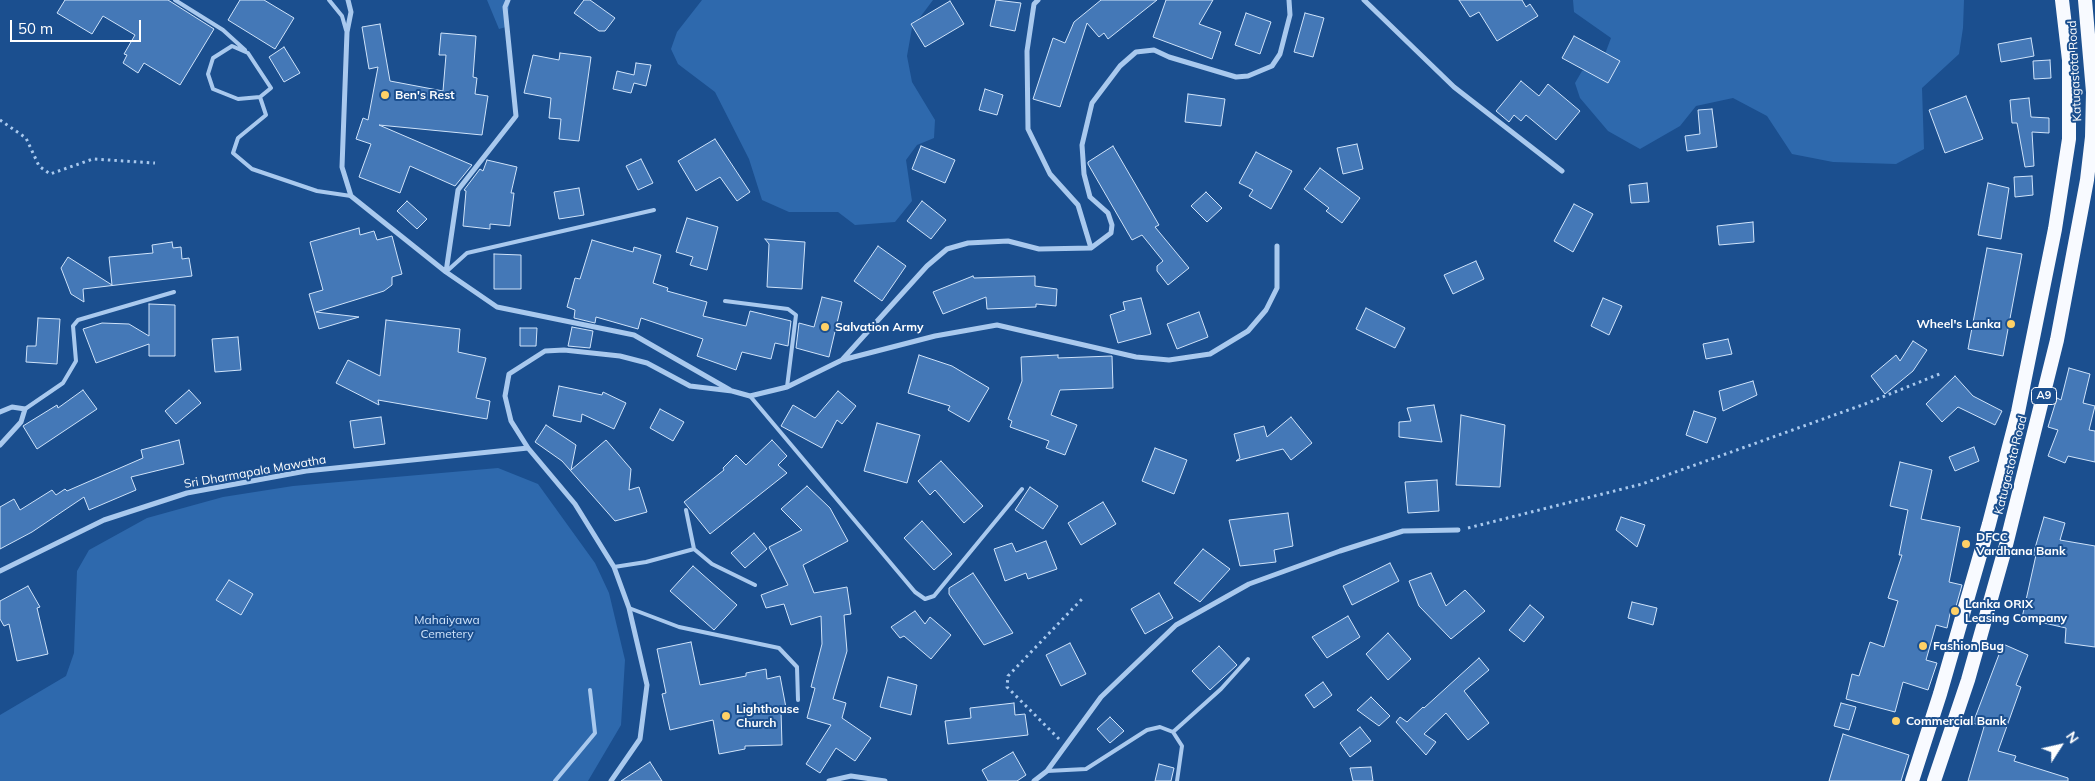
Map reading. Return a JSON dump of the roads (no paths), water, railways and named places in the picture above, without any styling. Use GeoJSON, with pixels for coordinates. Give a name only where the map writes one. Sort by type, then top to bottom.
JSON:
{"type":"FeatureCollection","features":[{"type":"Feature","properties":{"kind":"highway","name":"Katugastota Road"},"geometry":{"type":"LineString","coordinates":[[1912,781],[1940,694],[1989,524],[2018,412],[2056,229],[2069,139],[2069,60],[2062,0]]}},
{"type":"Feature","properties":{"kind":"highway","name":"Katugastota Road"},"geometry":{"type":"LineString","coordinates":[[1934,781],[1968,680],[2003,558],[2057,340],[2087,180],[2092,137],[2093,92],[2085,0]]}},
{"type":"Feature","properties":{"kind":"street"},"geometry":{"type":"LineString","coordinates":[[348,0],[351,12],[347,32],[342,166],[350,196],[446,272],[497,307],[634,335],[732,391]]}},
{"type":"Feature","properties":{"kind":"street"},"geometry":{"type":"LineString","coordinates":[[446,272],[458,190],[516,116],[505,8],[508,0]]}},
{"type":"Feature","properties":{"kind":"street"},"geometry":{"type":"LineString","coordinates":[[1038,0],[1034,4],[1027,51],[1028,129],[1050,174],[1078,205],[1091,248]]}},
{"type":"Feature","properties":{"kind":"street"},"geometry":{"type":"LineString","coordinates":[[842,360],[927,266],[947,249],[968,243],[1008,241],[1039,249],[1091,248],[1111,233],[1112,225],[1108,212],[1090,197],[1084,174],[1082,145],[1092,103],[1120,66],[1136,52],[1154,50],[1169,57],[1236,77],[1248,76],[1272,66],[1280,54],[1290,15],[1289,0]]}},
{"type":"Feature","properties":{"kind":"street"},"geometry":{"type":"LineString","coordinates":[[1364,0],[1454,87],[1562,171]]}},
{"type":"Feature","properties":{"kind":"street"},"geometry":{"type":"LineString","coordinates":[[611,781],[640,739],[647,685],[629,608],[614,567],[575,504],[528,448],[511,421],[505,396],[509,374],[545,351],[564,350],[620,356],[647,363],[690,386],[732,391],[750,396],[787,387],[842,360],[935,336],[997,325],[1136,357],[1169,360],[1210,354],[1248,331],[1266,310],[1278,288],[1277,246]]}},
{"type":"Feature","properties":{"kind":"street"},"geometry":{"type":"LineString","coordinates":[[0,412],[12,407],[25,409],[21,422],[0,445]]}},
{"type":"Feature","properties":{"kind":"street","name":"Sri Dharmapala Mawatha"},"geometry":{"type":"LineString","coordinates":[[0,571],[104,520],[187,493],[306,471],[528,448]]}},
{"type":"Feature","properties":{"kind":"street"},"geometry":{"type":"LineString","coordinates":[[1034,781],[1047,771],[1101,697],[1176,625],[1249,584],[1403,531],[1458,530]]}},
{"type":"Feature","properties":{"kind":"street"},"geometry":{"type":"LineString","coordinates":[[829,781],[851,776],[885,781]]}},
{"type":"Feature","properties":{"kind":"lane"},"geometry":{"type":"LineString","coordinates":[[175,0],[223,30],[248,53],[271,88],[260,97],[238,99],[213,89],[208,74],[213,58],[232,46],[248,53]]}},
{"type":"Feature","properties":{"kind":"lane"},"geometry":{"type":"LineString","coordinates":[[330,0],[342,16],[347,32]]}},
{"type":"Feature","properties":{"kind":"lane"},"geometry":{"type":"LineString","coordinates":[[260,97],[266,115],[238,138],[233,152],[252,169],[317,191],[350,196]]}},
{"type":"Feature","properties":{"kind":"lane"},"geometry":{"type":"LineString","coordinates":[[446,272],[466,253],[654,210]]}},
{"type":"Feature","properties":{"kind":"lane"},"geometry":{"type":"LineString","coordinates":[[25,409],[63,383],[76,361],[73,326],[78,320],[174,292]]}},
{"type":"Feature","properties":{"kind":"lane"},"geometry":{"type":"LineString","coordinates":[[725,301],[788,309],[796,315],[787,387]]}},
{"type":"Feature","properties":{"kind":"lane"},"geometry":{"type":"LineString","coordinates":[[750,396],[915,592],[925,599],[934,596],[1022,488]]}},
{"type":"Feature","properties":{"kind":"lane"},"geometry":{"type":"LineString","coordinates":[[686,510],[694,549],[712,564],[756,586]]}},
{"type":"Feature","properties":{"kind":"lane"},"geometry":{"type":"LineString","coordinates":[[614,567],[646,562],[694,549]]}},
{"type":"Feature","properties":{"kind":"lane"},"geometry":{"type":"LineString","coordinates":[[629,608],[679,627],[779,648],[797,668],[798,700]]}},
{"type":"Feature","properties":{"kind":"lane"},"geometry":{"type":"LineString","coordinates":[[1173,732],[1220,689],[1248,659]]}},
{"type":"Feature","properties":{"kind":"lane"},"geometry":{"type":"LineString","coordinates":[[555,781],[595,733],[590,690]]}},
{"type":"Feature","properties":{"kind":"lane"},"geometry":{"type":"LineString","coordinates":[[1047,771],[1086,769],[1147,730],[1160,727],[1173,732],[1182,746],[1177,781]]}},
{"type":"Feature","properties":{"kind":"place","name":"Ben's Rest"},"geometry":{"type":"Point","coordinates":[385,95]}},
{"type":"Feature","properties":{"kind":"place","name":"Wheel's Lanka"},"geometry":{"type":"Point","coordinates":[2011,324]}},
{"type":"Feature","properties":{"kind":"place","name":"Salvation Army"},"geometry":{"type":"Point","coordinates":[825,327]}},
{"type":"Feature","properties":{"kind":"place","name":"DFCC Vardhana Bank"},"geometry":{"type":"Point","coordinates":[1966,544]}},
{"type":"Feature","properties":{"kind":"place","name":"Lanka ORIX Leasing Company"},"geometry":{"type":"Point","coordinates":[1955,611]}},
{"type":"Feature","properties":{"kind":"place","name":"Fashion Bug"},"geometry":{"type":"Point","coordinates":[1923,646]}},
{"type":"Feature","properties":{"kind":"place","name":"Lighthouse Church"},"geometry":{"type":"Point","coordinates":[726,716]}},
{"type":"Feature","properties":{"kind":"place","name":"Commercial Bank"},"geometry":{"type":"Point","coordinates":[1896,721]}},
{"type":"Feature","properties":{"kind":"park label","name":"Mahaiyawa Cemetery"},"geometry":{"type":"Point","coordinates":[447,627]}}]}
